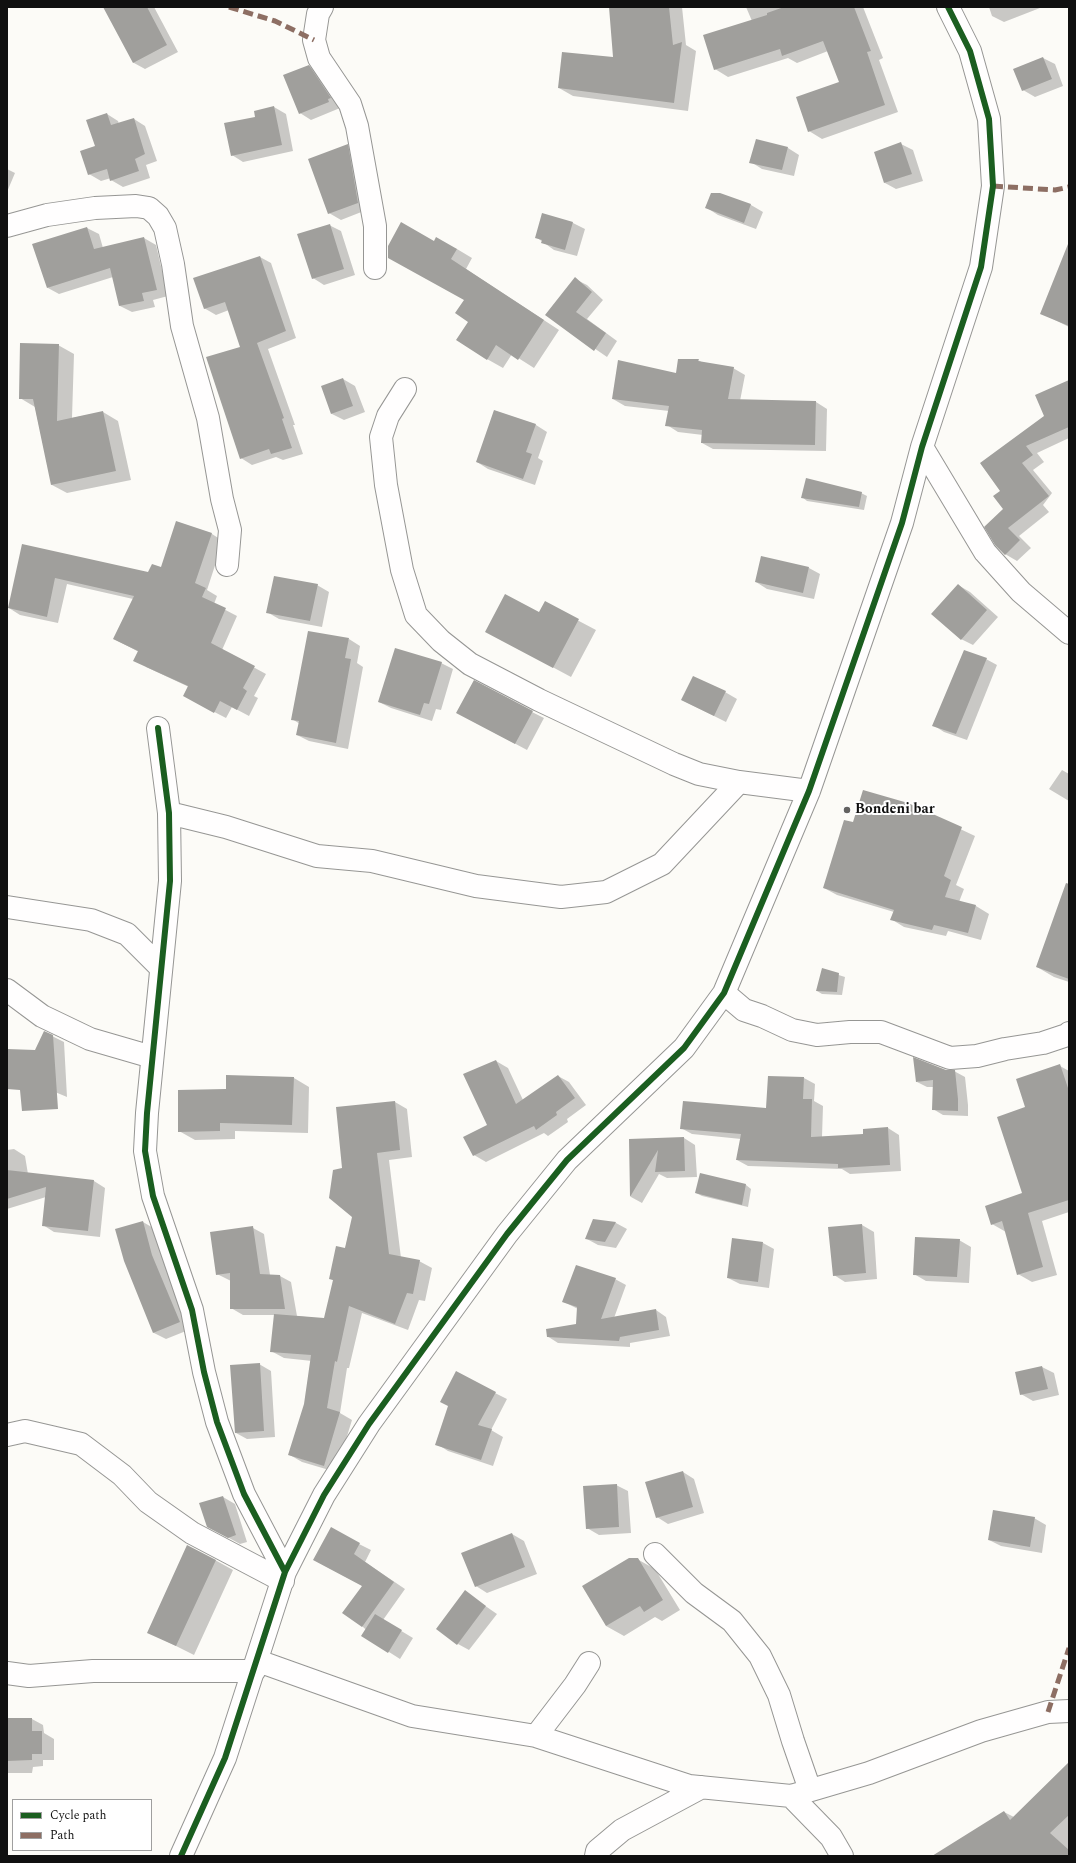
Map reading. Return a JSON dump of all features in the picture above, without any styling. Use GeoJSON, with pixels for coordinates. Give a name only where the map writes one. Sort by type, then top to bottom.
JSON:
{"type":"FeatureCollection","features":[{"type":"Feature","properties":{"kind":"street"},"geometry":{"type":"LineString","coordinates":[[322,7],[318,14],[314,40],[319,58],[350,104],[357,126],[374,226],[375,268]]}},
{"type":"Feature","properties":{"kind":"street"},"geometry":{"type":"LineString","coordinates":[[181,1856],[225,1758],[284,1576],[324,1495],[369,1424],[427,1342],[507,1234],[567,1160],[684,1048],[724,993],[809,791],[902,523],[922,447],[981,267],[993,186],[989,119],[970,51],[948,7]]}},
{"type":"Feature","properties":{"kind":"street"},"geometry":{"type":"LineString","coordinates":[[7,226],[47,215],[95,208],[136,206],[149,208],[158,216],[165,228],[174,264],[182,326],[208,418],[222,499],[230,530],[227,565]]}},
{"type":"Feature","properties":{"kind":"street"},"geometry":{"type":"LineString","coordinates":[[405,389],[388,416],[381,437],[386,485],[402,570],[416,615],[441,641],[470,664],[506,683],[674,764],[699,774],[739,782],[809,791]]}},
{"type":"Feature","properties":{"kind":"street"},"geometry":{"type":"LineString","coordinates":[[922,447],[985,552],[1022,592],[1069,633]]}},
{"type":"Feature","properties":{"kind":"street"},"geometry":{"type":"LineString","coordinates":[[158,728],[169,813],[170,881],[152,1057],[145,1150],[153,1196],[192,1310],[204,1372],[217,1422],[244,1494],[284,1576]]}},
{"type":"Feature","properties":{"kind":"street"},"geometry":{"type":"LineString","coordinates":[[169,813],[226,827],[317,856],[372,861],[476,886],[561,897],[606,892],[662,864],[739,782]]}},
{"type":"Feature","properties":{"kind":"street"},"geometry":{"type":"LineString","coordinates":[[7,907],[91,920],[127,934],[161,968]]}},
{"type":"Feature","properties":{"kind":"street"},"geometry":{"type":"LineString","coordinates":[[7,990],[42,1016],[90,1039],[152,1057]]}},
{"type":"Feature","properties":{"kind":"street"},"geometry":{"type":"LineString","coordinates":[[724,993],[744,1010],[762,1016],[792,1030],[817,1035],[850,1032],[881,1032],[950,1058],[977,1056],[1005,1049],[1044,1043],[1069,1033]]}},
{"type":"Feature","properties":{"kind":"street"},"geometry":{"type":"LineString","coordinates":[[7,1435],[25,1431],[81,1444],[122,1475],[148,1502],[192,1533],[284,1576]]}},
{"type":"Feature","properties":{"kind":"street"},"geometry":{"type":"LineString","coordinates":[[655,1554],[694,1593],[732,1621],[760,1656],[779,1695],[793,1741],[800,1793],[831,1837],[842,1856]]}},
{"type":"Feature","properties":{"kind":"street"},"geometry":{"type":"LineString","coordinates":[[536,1736],[576,1685],[589,1662]]}},
{"type":"Feature","properties":{"kind":"street"},"geometry":{"type":"LineString","coordinates":[[7,1673],[29,1676],[93,1671],[256,1666],[412,1716],[536,1736],[689,1786],[800,1793],[869,1773],[981,1731],[1048,1712],[1069,1711]]}},
{"type":"Feature","properties":{"kind":"street"},"geometry":{"type":"LineString","coordinates":[[596,1856],[597,1851],[622,1830],[702,1787]]}},
{"type":"Feature","properties":{"kind":"building"},"geometry":{"type":"Polygon","coordinates":[[[103,7],[147,7],[167,45],[133,63],[103,7]]]}},
{"type":"Feature","properties":{"kind":"building"},"geometry":{"type":"Polygon","coordinates":[[[609,7],[669,7],[673,45],[682,42],[674,103],[558,88],[562,52],[613,57],[609,7]]]}},
{"type":"Feature","properties":{"kind":"building"},"geometry":{"type":"Polygon","coordinates":[[[784,7],[854,7],[871,51],[867,52],[885,105],[808,132],[796,97],[839,82],[823,41],[782,56],[780,49],[714,70],[703,35],[767,15],[767,13],[784,7]]]}},
{"type":"Feature","properties":{"kind":"building"},"geometry":{"type":"Polygon","coordinates":[[[1043,57],[1052,79],[1022,91],[1013,69],[1043,57]]]}},
{"type":"Feature","properties":{"kind":"building"},"geometry":{"type":"Polygon","coordinates":[[[309,65],[331,98],[328,99],[329,102],[299,114],[283,75],[309,65]]]}},
{"type":"Feature","properties":{"kind":"building"},"geometry":{"type":"Polygon","coordinates":[[[274,106],[282,145],[231,156],[224,123],[255,117],[254,111],[274,106]]]}},
{"type":"Feature","properties":{"kind":"building"},"geometry":{"type":"Polygon","coordinates":[[[107,113],[111,125],[134,118],[145,154],[135,159],[139,171],[110,181],[107,169],[88,175],[80,151],[95,146],[86,120],[107,113]]]}},
{"type":"Feature","properties":{"kind":"building"},"geometry":{"type":"Polygon","coordinates":[[[756,139],[788,147],[782,170],[749,163],[756,139]]]}},
{"type":"Feature","properties":{"kind":"building"},"geometry":{"type":"Polygon","coordinates":[[[901,142],[912,174],[884,183],[874,152],[901,142]]]}},
{"type":"Feature","properties":{"kind":"building"},"geometry":{"type":"Polygon","coordinates":[[[348,144],[358,203],[328,214],[308,159],[348,144]]]}},
{"type":"Feature","properties":{"kind":"building"},"geometry":{"type":"Polygon","coordinates":[[[711,193],[720,193],[751,204],[744,223],[705,208],[711,193]]]}},
{"type":"Feature","properties":{"kind":"building"},"geometry":{"type":"Polygon","coordinates":[[[542,213],[573,222],[565,250],[541,243],[542,240],[535,238],[542,213]]]}},
{"type":"Feature","properties":{"kind":"building"},"geometry":{"type":"Polygon","coordinates":[[[401,222],[434,241],[436,237],[457,249],[451,259],[544,320],[518,360],[496,345],[487,360],[456,340],[468,322],[455,313],[464,300],[388,258],[388,246],[401,222]]]}},
{"type":"Feature","properties":{"kind":"building"},"geometry":{"type":"Polygon","coordinates":[[[330,224],[344,269],[312,279],[297,234],[330,224]]]}},
{"type":"Feature","properties":{"kind":"building"},"geometry":{"type":"Polygon","coordinates":[[[87,227],[94,249],[144,237],[157,290],[142,293],[144,301],[119,306],[110,268],[47,288],[32,244],[87,227]]]}},
{"type":"Feature","properties":{"kind":"building"},"geometry":{"type":"Polygon","coordinates":[[[1069,244],[1069,326],[1040,314],[1069,244]]]}},
{"type":"Feature","properties":{"kind":"building"},"geometry":{"type":"Polygon","coordinates":[[[260,256],[286,331],[257,343],[284,418],[282,419],[292,448],[271,454],[269,449],[240,459],[206,357],[240,347],[225,302],[204,309],[193,278],[260,256]]]}},
{"type":"Feature","properties":{"kind":"building"},"geometry":{"type":"Polygon","coordinates":[[[575,277],[592,292],[576,312],[606,333],[594,351],[545,315],[575,277]]]}},
{"type":"Feature","properties":{"kind":"building"},"geometry":{"type":"Polygon","coordinates":[[[20,343],[59,344],[57,421],[103,411],[116,471],[51,485],[33,399],[19,399],[20,343]]]}},
{"type":"Feature","properties":{"kind":"building"},"geometry":{"type":"Polygon","coordinates":[[[678,359],[699,359],[698,361],[734,367],[728,399],[816,401],[815,445],[701,443],[702,430],[665,426],[669,406],[612,399],[618,360],[676,373],[678,359]]]}},
{"type":"Feature","properties":{"kind":"building"},"geometry":{"type":"Polygon","coordinates":[[[343,378],[353,406],[331,414],[321,386],[343,378]]]}},
{"type":"Feature","properties":{"kind":"building"},"geometry":{"type":"Polygon","coordinates":[[[1069,380],[1069,427],[1026,446],[1033,455],[1022,463],[1049,496],[1008,528],[1020,540],[1005,555],[995,545],[984,527],[1003,509],[993,496],[1000,491],[980,463],[1044,416],[1035,395],[1069,380]]]}},
{"type":"Feature","properties":{"kind":"building"},"geometry":{"type":"Polygon","coordinates":[[[494,410],[536,424],[526,452],[532,454],[523,479],[476,462],[494,410]]]}},
{"type":"Feature","properties":{"kind":"building"},"geometry":{"type":"Polygon","coordinates":[[[806,478],[862,492],[859,507],[801,498],[806,478]]]}},
{"type":"Feature","properties":{"kind":"building"},"geometry":{"type":"Polygon","coordinates":[[[176,521],[212,533],[195,583],[206,588],[202,597],[226,608],[211,643],[255,666],[243,688],[247,691],[237,710],[220,701],[214,713],[183,696],[188,686],[133,661],[138,651],[113,639],[134,596],[55,578],[47,617],[8,608],[22,544],[148,572],[152,564],[161,567],[176,521]]]}},
{"type":"Feature","properties":{"kind":"building"},"geometry":{"type":"Polygon","coordinates":[[[761,556],[809,567],[803,593],[755,582],[761,556]]]}},
{"type":"Feature","properties":{"kind":"building"},"geometry":{"type":"Polygon","coordinates":[[[274,576],[318,584],[310,621],[266,613],[274,576]]]}},
{"type":"Feature","properties":{"kind":"building"},"geometry":{"type":"Polygon","coordinates":[[[958,584],[987,610],[961,640],[931,614],[958,584]]]}},
{"type":"Feature","properties":{"kind":"building"},"geometry":{"type":"Polygon","coordinates":[[[505,594],[539,612],[545,601],[579,619],[553,668],[485,632],[505,594]]]}},
{"type":"Feature","properties":{"kind":"building"},"geometry":{"type":"Polygon","coordinates":[[[308,631],[349,638],[345,658],[351,659],[336,743],[296,735],[299,721],[291,720],[308,631]]]}},
{"type":"Feature","properties":{"kind":"building"},"geometry":{"type":"Polygon","coordinates":[[[395,648],[442,662],[429,704],[424,703],[420,715],[378,702],[395,648]]]}},
{"type":"Feature","properties":{"kind":"building"},"geometry":{"type":"Polygon","coordinates":[[[964,650],[987,658],[956,734],[932,726],[964,650]]]}},
{"type":"Feature","properties":{"kind":"building"},"geometry":{"type":"Polygon","coordinates":[[[693,676],[726,691],[714,716],[681,700],[693,676]]]}},
{"type":"Feature","properties":{"kind":"building"},"geometry":{"type":"Polygon","coordinates":[[[474,680],[533,711],[515,744],[456,713],[474,680]]]}},
{"type":"Feature","properties":{"kind":"building"},"geometry":{"type":"Polygon","coordinates":[[[863,790],[908,803],[962,827],[944,876],[951,880],[945,897],[976,905],[968,933],[934,925],[932,930],[890,920],[894,910],[823,888],[844,820],[853,822],[863,790]]]}},
{"type":"Feature","properties":{"kind":"building"},"geometry":{"type":"Polygon","coordinates":[[[1066,883],[1069,884],[1069,979],[1036,967],[1066,883]]]}},
{"type":"Feature","properties":{"kind":"building"},"geometry":{"type":"Polygon","coordinates":[[[822,968],[839,973],[837,992],[816,991],[822,968]]]}},
{"type":"Feature","properties":{"kind":"building"},"geometry":{"type":"Polygon","coordinates":[[[44,1031],[53,1035],[58,1109],[22,1111],[20,1090],[7,1089],[7,1049],[35,1050],[44,1031]]]}},
{"type":"Feature","properties":{"kind":"building"},"geometry":{"type":"Polygon","coordinates":[[[913,1057],[946,1070],[955,1070],[958,1111],[932,1110],[933,1080],[916,1082],[913,1057]]]}},
{"type":"Feature","properties":{"kind":"building"},"geometry":{"type":"Polygon","coordinates":[[[496,1060],[516,1104],[558,1075],[575,1098],[556,1112],[557,1115],[536,1130],[534,1126],[473,1156],[463,1137],[487,1125],[463,1074],[496,1060]]]}},
{"type":"Feature","properties":{"kind":"building"},"geometry":{"type":"Polygon","coordinates":[[[1060,1064],[1069,1091],[1069,1200],[1028,1213],[1043,1267],[1017,1275],[1002,1221],[991,1225],[985,1206],[1022,1193],[997,1117],[1025,1107],[1016,1079],[1060,1064]]]}},
{"type":"Feature","properties":{"kind":"building"},"geometry":{"type":"Polygon","coordinates":[[[226,1075],[294,1077],[292,1125],[220,1123],[220,1131],[178,1132],[178,1090],[226,1089],[226,1075]]]}},
{"type":"Feature","properties":{"kind":"building"},"geometry":{"type":"Polygon","coordinates":[[[768,1076],[804,1077],[803,1099],[812,1099],[811,1137],[863,1134],[863,1129],[888,1127],[890,1165],[838,1168],[838,1164],[736,1160],[741,1134],[680,1129],[683,1101],[766,1108],[768,1076]]]}},
{"type":"Feature","properties":{"kind":"building"},"geometry":{"type":"Polygon","coordinates":[[[395,1101],[400,1150],[377,1153],[389,1254],[420,1260],[413,1294],[407,1293],[395,1324],[349,1306],[337,1362],[335,1361],[327,1408],[340,1412],[324,1466],[288,1455],[304,1404],[311,1355],[270,1352],[274,1314],[324,1318],[333,1280],[329,1279],[336,1246],[345,1248],[352,1217],[329,1198],[333,1170],[342,1168],[336,1107],[395,1101]]]}},
{"type":"Feature","properties":{"kind":"building"},"geometry":{"type":"Polygon","coordinates":[[[684,1137],[685,1171],[655,1172],[658,1150],[630,1197],[629,1139],[684,1137]]]}},
{"type":"Feature","properties":{"kind":"building"},"geometry":{"type":"Polygon","coordinates":[[[7,1170],[94,1180],[88,1231],[42,1226],[46,1187],[7,1199],[7,1170]]]}},
{"type":"Feature","properties":{"kind":"building"},"geometry":{"type":"Polygon","coordinates":[[[700,1173],[746,1184],[742,1205],[695,1193],[700,1173]]]}},
{"type":"Feature","properties":{"kind":"building"},"geometry":{"type":"Polygon","coordinates":[[[593,1219],[616,1222],[605,1242],[585,1239],[593,1219]]]}},
{"type":"Feature","properties":{"kind":"building"},"geometry":{"type":"Polygon","coordinates":[[[143,1221],[152,1255],[180,1322],[153,1333],[124,1261],[115,1229],[143,1221]]]}},
{"type":"Feature","properties":{"kind":"building"},"geometry":{"type":"Polygon","coordinates":[[[862,1224],[866,1273],[833,1276],[828,1227],[862,1224]]]}},
{"type":"Feature","properties":{"kind":"building"},"geometry":{"type":"Polygon","coordinates":[[[253,1226],[260,1274],[280,1275],[285,1309],[230,1309],[230,1273],[216,1275],[210,1232],[253,1226]]]}},
{"type":"Feature","properties":{"kind":"building"},"geometry":{"type":"Polygon","coordinates":[[[915,1237],[960,1239],[957,1277],[913,1275],[915,1237]]]}},
{"type":"Feature","properties":{"kind":"building"},"geometry":{"type":"Polygon","coordinates":[[[732,1238],[763,1242],[758,1282],[727,1278],[732,1238]]]}},
{"type":"Feature","properties":{"kind":"building"},"geometry":{"type":"Polygon","coordinates":[[[576,1265],[616,1278],[601,1319],[656,1309],[659,1330],[620,1337],[619,1341],[547,1337],[546,1329],[576,1324],[577,1307],[562,1302],[576,1265]]]}},
{"type":"Feature","properties":{"kind":"building"},"geometry":{"type":"Polygon","coordinates":[[[260,1363],[264,1431],[235,1433],[230,1365],[260,1363]]]}},
{"type":"Feature","properties":{"kind":"building"},"geometry":{"type":"Polygon","coordinates":[[[1042,1366],[1048,1389],[1020,1395],[1015,1372],[1042,1366]]]}},
{"type":"Feature","properties":{"kind":"building"},"geometry":{"type":"Polygon","coordinates":[[[456,1371],[496,1392],[478,1425],[492,1429],[481,1460],[435,1445],[448,1406],[440,1402],[456,1371]]]}},
{"type":"Feature","properties":{"kind":"building"},"geometry":{"type":"Polygon","coordinates":[[[683,1471],[693,1507],[656,1518],[645,1482],[683,1471]]]}},
{"type":"Feature","properties":{"kind":"building"},"geometry":{"type":"Polygon","coordinates":[[[617,1484],[619,1527],[586,1529],[583,1486],[617,1484]]]}},
{"type":"Feature","properties":{"kind":"building"},"geometry":{"type":"Polygon","coordinates":[[[223,1496],[236,1535],[228,1538],[207,1527],[199,1503],[223,1496]]]}},
{"type":"Feature","properties":{"kind":"building"},"geometry":{"type":"Polygon","coordinates":[[[993,1510],[1035,1517],[1030,1547],[988,1540],[993,1510]]]}},
{"type":"Feature","properties":{"kind":"building"},"geometry":{"type":"Polygon","coordinates":[[[331,1527],[360,1543],[354,1554],[394,1582],[362,1627],[342,1613],[362,1586],[313,1560],[331,1527]]]}},
{"type":"Feature","properties":{"kind":"building"},"geometry":{"type":"Polygon","coordinates":[[[512,1533],[525,1567],[475,1587],[461,1553],[512,1533]]]}},
{"type":"Feature","properties":{"kind":"building"},"geometry":{"type":"Polygon","coordinates":[[[187,1545],[216,1560],[176,1646],[147,1633],[187,1545]]]}},
{"type":"Feature","properties":{"kind":"building"},"geometry":{"type":"Polygon","coordinates":[[[629,1558],[638,1558],[663,1600],[644,1612],[640,1606],[606,1626],[582,1586],[629,1558]]]}},
{"type":"Feature","properties":{"kind":"building"},"geometry":{"type":"Polygon","coordinates":[[[465,1590],[486,1606],[457,1645],[436,1629],[465,1590]]]}},
{"type":"Feature","properties":{"kind":"building"},"geometry":{"type":"Polygon","coordinates":[[[375,1614],[402,1630],[388,1653],[361,1636],[375,1614]]]}},
{"type":"Feature","properties":{"kind":"building"},"geometry":{"type":"Polygon","coordinates":[[[7,1718],[32,1718],[32,1731],[42,1731],[42,1754],[32,1754],[32,1760],[7,1761],[7,1718]]]}},
{"type":"Feature","properties":{"kind":"building"},"geometry":{"type":"Polygon","coordinates":[[[1069,1762],[1069,1815],[1050,1833],[1069,1850],[1069,1856],[932,1856],[1004,1811],[1010,1820],[1069,1762]]]}},
{"type":"Feature","properties":{"kind":"marked path"},"geometry":{"type":"LineString","coordinates":[[229,7],[275,21],[314,40]]}},
{"type":"Feature","properties":{"kind":"marked path"},"geometry":{"type":"LineString","coordinates":[[993,186],[1055,190],[1069,187]]}},
{"type":"Feature","properties":{"kind":"marked path"},"geometry":{"type":"LineString","coordinates":[[1048,1712],[1069,1648]]}},
{"type":"Feature","properties":{"kind":"cycle path"},"geometry":{"type":"LineString","coordinates":[[181,1856],[225,1758],[285,1572],[324,1495],[369,1424],[507,1234],[567,1160],[684,1048],[724,993],[809,791],[902,523],[922,447],[981,267],[993,186],[989,119],[970,51],[948,7]]}},
{"type":"Feature","properties":{"kind":"cycle path"},"geometry":{"type":"LineString","coordinates":[[158,728],[169,813],[170,881],[147,1113],[145,1151],[153,1196],[192,1310],[204,1372],[217,1422],[244,1494],[285,1572]]}},
{"type":"Feature","properties":{"kind":"place","name":"Bondeni bar"},"geometry":{"type":"Point","coordinates":[847,810]}}]}
